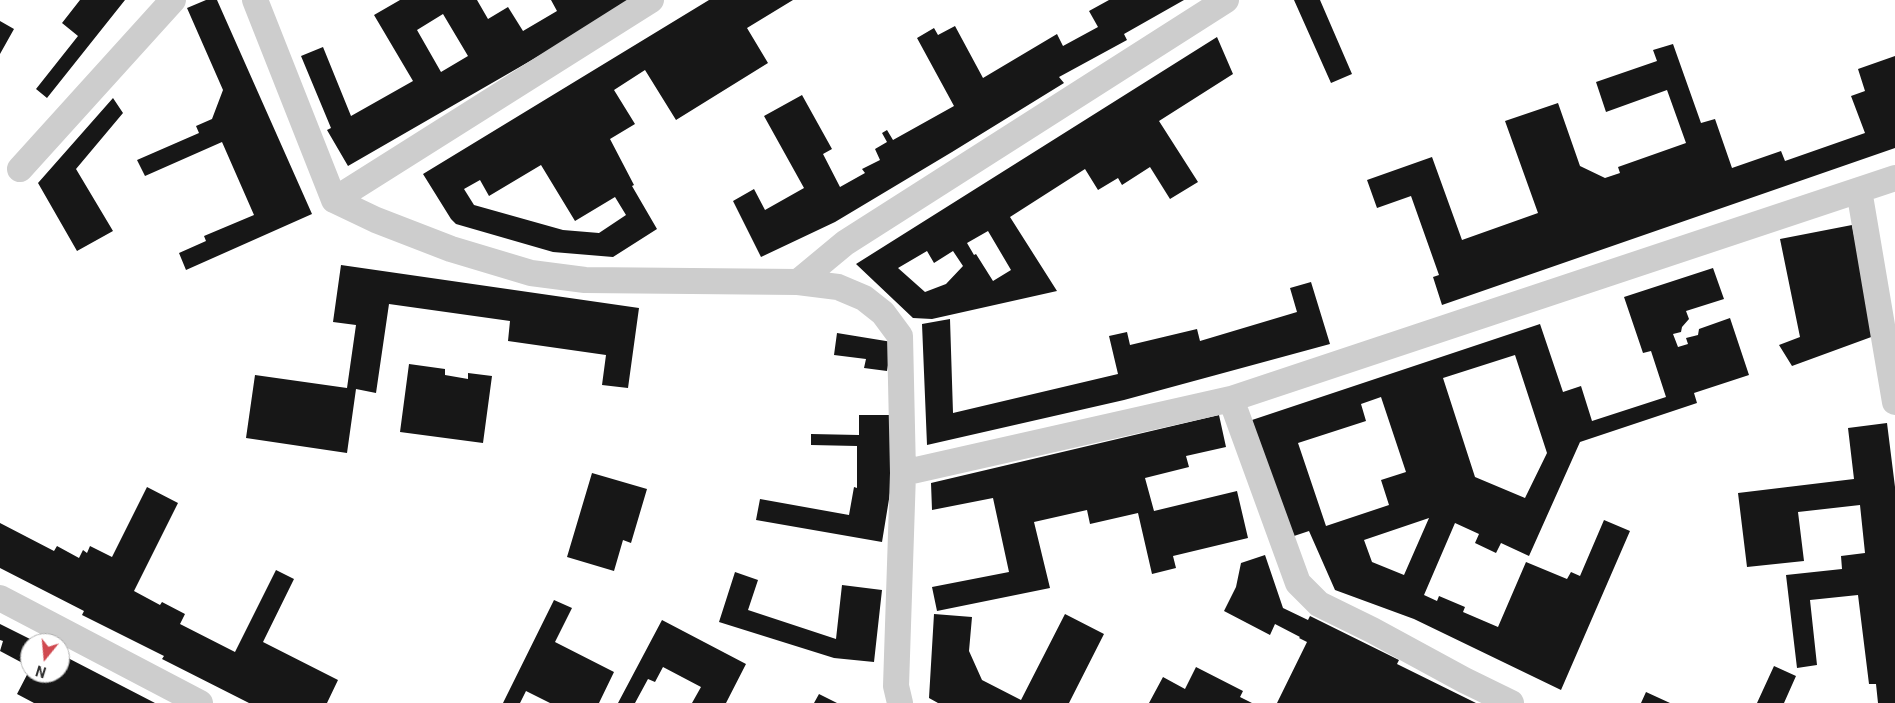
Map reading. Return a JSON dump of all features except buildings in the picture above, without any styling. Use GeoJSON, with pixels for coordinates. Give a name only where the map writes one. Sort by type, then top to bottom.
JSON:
{"type":"FeatureCollection","features":[{"type":"Feature","properties":{"kind":"street"},"geometry":{"type":"LineString","coordinates":[[20,170],[173,0]]}},
{"type":"Feature","properties":{"kind":"street"},"geometry":{"type":"LineString","coordinates":[[255,0],[334,200],[376,220],[450,249],[531,272],[585,280],[798,282],[838,287],[864,298],[884,313],[900,336],[903,473],[896,686],[900,703]]}},
{"type":"Feature","properties":{"kind":"street"},"geometry":{"type":"LineString","coordinates":[[334,200],[651,0]]}},
{"type":"Feature","properties":{"kind":"street"},"geometry":{"type":"LineString","coordinates":[[798,282],[845,243],[1226,0]]}},
{"type":"Feature","properties":{"kind":"street"},"geometry":{"type":"LineString","coordinates":[[903,473],[1231,399],[1895,178]]}},
{"type":"Feature","properties":{"kind":"street"},"geometry":{"type":"LineString","coordinates":[[1859,190],[1895,402]]}},
{"type":"Feature","properties":{"kind":"street"},"geometry":{"type":"LineString","coordinates":[[1231,399],[1298,583],[1319,604],[1511,703]]}},
{"type":"Feature","properties":{"kind":"street"},"geometry":{"type":"LineString","coordinates":[[0,598],[200,703]]}}]}
